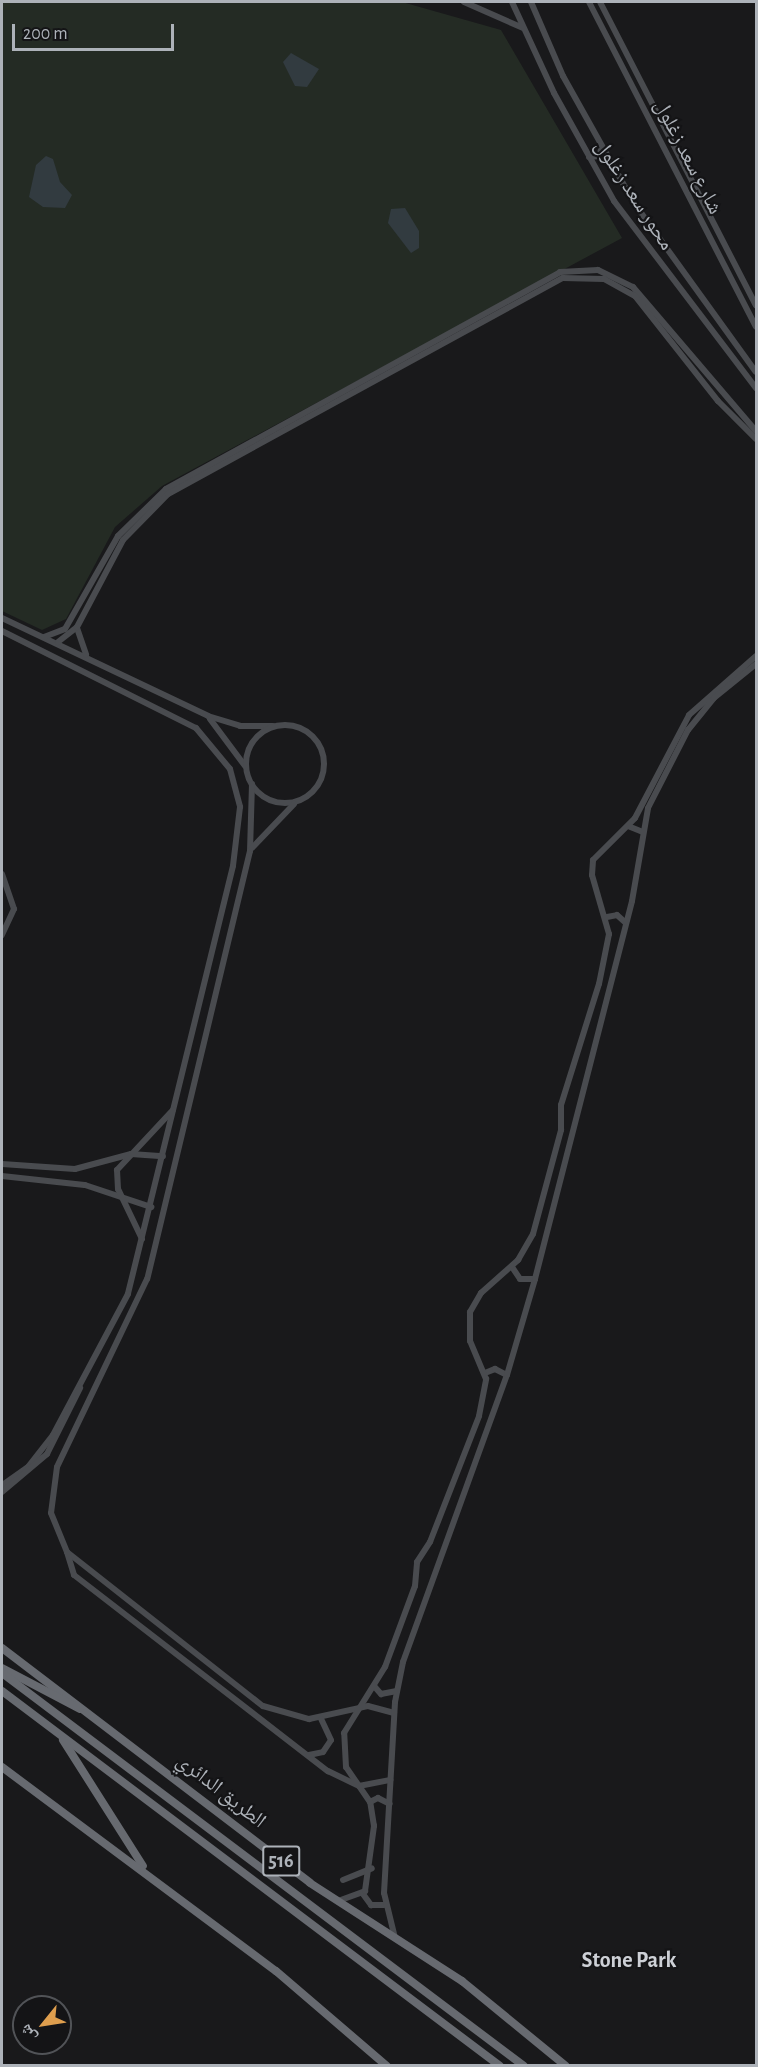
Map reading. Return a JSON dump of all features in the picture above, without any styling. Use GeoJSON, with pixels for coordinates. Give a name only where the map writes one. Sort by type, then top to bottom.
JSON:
{"type":"FeatureCollection","features":[{"type":"Feature","properties":{"kind":"highway","name":"الطريق الدائري"},"geometry":{"type":"LineString","coordinates":[[2,1648],[338,1901],[462,1981],[566,2066]]}},
{"type":"Feature","properties":{"kind":"highway","name":"516"},"geometry":{"type":"LineString","coordinates":[[2,1668],[93,1715]]}},
{"type":"Feature","properties":{"kind":"highway","name":"الطريق الدائري"},"geometry":{"type":"LineString","coordinates":[[2,1673],[524,2066]]}},
{"type":"Feature","properties":{"kind":"highway","name":"516"},"geometry":{"type":"LineString","coordinates":[[2,1690],[500,2066]]}},
{"type":"Feature","properties":{"kind":"highway"},"geometry":{"type":"LineString","coordinates":[[59,1734],[150,1875]]}},
{"type":"Feature","properties":{"kind":"highway"},"geometry":{"type":"LineString","coordinates":[[2,1767],[150,1875],[387,2066]]}},
{"type":"Feature","properties":{"kind":"street"},"geometry":{"type":"LineString","coordinates":[[464,2],[476,3],[524,29]]}},
{"type":"Feature","properties":{"kind":"street","name":"محور سعد زغلول"},"geometry":{"type":"LineString","coordinates":[[512,2],[589,158],[632,229],[756,388]]}},
{"type":"Feature","properties":{"kind":"street","name":"محور سعد زغلول"},"geometry":{"type":"LineString","coordinates":[[531,2],[602,146],[671,261],[756,372]]}},
{"type":"Feature","properties":{"kind":"street","name":"شارع سعد زغلول"},"geometry":{"type":"LineString","coordinates":[[590,2],[756,327]]}},
{"type":"Feature","properties":{"kind":"street","name":"شارع سعد زغلول"},"geometry":{"type":"LineString","coordinates":[[600,2],[756,305]]}},
{"type":"Feature","properties":{"kind":"street"},"geometry":{"type":"LineString","coordinates":[[589,158],[599,156],[602,146]]}},
{"type":"Feature","properties":{"kind":"street"},"geometry":{"type":"LineString","coordinates":[[44,637],[65,630],[114,547],[135,517],[174,484],[567,271],[598,270],[633,286],[756,431]]}},
{"type":"Feature","properties":{"kind":"street"},"geometry":{"type":"LineString","coordinates":[[58,642],[77,627],[114,547],[141,517],[178,488],[571,276],[604,279],[635,296],[718,401],[756,439]]}},
{"type":"Feature","properties":{"kind":"street"},"geometry":{"type":"LineString","coordinates":[[2,618],[58,642],[208,716],[240,726],[302,728],[322,751],[321,780],[298,802],[274,819],[250,851]]}},
{"type":"Feature","properties":{"kind":"street"},"geometry":{"type":"LineString","coordinates":[[12,636],[16,625]]}},
{"type":"Feature","properties":{"kind":"street"},"geometry":{"type":"LineString","coordinates":[[77,627],[87,656]]}},
{"type":"Feature","properties":{"kind":"street"},"geometry":{"type":"LineString","coordinates":[[2,631],[187,722],[214,745],[234,781],[239,835],[143,1241],[124,1303],[47,1454],[2,1492]]}},
{"type":"Feature","properties":{"kind":"street"},"geometry":{"type":"LineString","coordinates":[[363,1894],[372,1868],[370,1802],[343,1754],[355,1709],[374,1686],[415,1586],[417,1562],[430,1542],[478,1416],[485,1373],[470,1341],[470,1312],[482,1293],[512,1268],[536,1224],[561,1130],[561,1105],[603,966],[607,917],[592,865],[604,845],[628,826],[689,715],[756,656]]}},
{"type":"Feature","properties":{"kind":"street"},"geometry":{"type":"LineString","coordinates":[[397,1941],[384,1905],[397,1691],[421,1606],[507,1375],[535,1279],[626,924],[643,832],[654,794],[679,742],[714,698],[756,664]]}},
{"type":"Feature","properties":{"kind":"street"},"geometry":{"type":"LineString","coordinates":[[208,716],[246,768],[252,784],[250,851],[144,1289],[54,1475],[53,1522],[67,1552],[74,1575],[309,1755],[359,1786],[390,1780]]}},
{"type":"Feature","properties":{"kind":"street"},"geometry":{"type":"LineString","coordinates":[[246,768],[254,740],[273,726]]}},
{"type":"Feature","properties":{"kind":"street"},"geometry":{"type":"LineString","coordinates":[[252,784],[269,800],[298,802]]}},
{"type":"Feature","properties":{"kind":"street"},"geometry":{"type":"LineString","coordinates":[[628,826],[643,832]]}},
{"type":"Feature","properties":{"kind":"street"},"geometry":{"type":"LineString","coordinates":[[2,874],[14,909],[2,935]]}},
{"type":"Feature","properties":{"kind":"street"},"geometry":{"type":"LineString","coordinates":[[607,917],[620,916],[626,924]]}},
{"type":"Feature","properties":{"kind":"street"},"geometry":{"type":"LineString","coordinates":[[143,1241],[125,1200],[117,1170],[175,1107]]}},
{"type":"Feature","properties":{"kind":"street"},"geometry":{"type":"LineString","coordinates":[[2,1164],[82,1169],[131,1154],[163,1156]]}},
{"type":"Feature","properties":{"kind":"street"},"geometry":{"type":"LineString","coordinates":[[2,1176],[85,1185],[151,1207]]}},
{"type":"Feature","properties":{"kind":"street"},"geometry":{"type":"LineString","coordinates":[[512,1268],[520,1279],[535,1279]]}},
{"type":"Feature","properties":{"kind":"street"},"geometry":{"type":"LineString","coordinates":[[485,1373],[495,1369],[507,1375]]}},
{"type":"Feature","properties":{"kind":"street"},"geometry":{"type":"LineString","coordinates":[[2,1485],[36,1458],[80,1388]]}},
{"type":"Feature","properties":{"kind":"street"},"geometry":{"type":"LineString","coordinates":[[67,1552],[263,1706],[289,1717],[321,1719],[375,1706],[394,1713]]}},
{"type":"Feature","properties":{"kind":"street"},"geometry":{"type":"LineString","coordinates":[[374,1686],[381,1694],[397,1691]]}},
{"type":"Feature","properties":{"kind":"street"},"geometry":{"type":"LineString","coordinates":[[309,1755],[323,1752],[331,1740],[321,1719]]}},
{"type":"Feature","properties":{"kind":"street"},"geometry":{"type":"LineString","coordinates":[[370,1802],[378,1798],[390,1804]]}},
{"type":"Feature","properties":{"kind":"street"},"geometry":{"type":"LineString","coordinates":[[343,1880],[372,1868]]}},
{"type":"Feature","properties":{"kind":"street"},"geometry":{"type":"LineString","coordinates":[[338,1901],[363,1894]]}},
{"type":"Feature","properties":{"kind":"street"},"geometry":{"type":"LineString","coordinates":[[363,1894],[371,1905],[384,1905]]}},
{"type":"Feature","properties":{"kind":"shaded area"},"geometry":{"type":"Polygon","coordinates":[[[2,2],[402,2],[501,30],[622,238],[162,486],[115,527],[66,619],[42,630],[2,611],[2,2]]]}},
{"type":"Feature","properties":{"kind":"shaded area"},"geometry":{"type":"Polygon","coordinates":[[[291,53],[319,69],[307,87],[295,86],[283,62],[291,53]]]}},
{"type":"Feature","properties":{"kind":"shaded area"},"geometry":{"type":"Polygon","coordinates":[[[46,156],[53,159],[60,182],[72,195],[65,208],[43,207],[29,197],[36,165],[46,156]]]}},
{"type":"Feature","properties":{"kind":"shaded area"},"geometry":{"type":"Polygon","coordinates":[[[405,208],[419,231],[419,248],[411,253],[388,223],[391,209],[405,208]]]}},
{"type":"Feature","properties":{"kind":"district","name":"Stone Park"},"geometry":{"type":"Point","coordinates":[629,1961]}}]}
